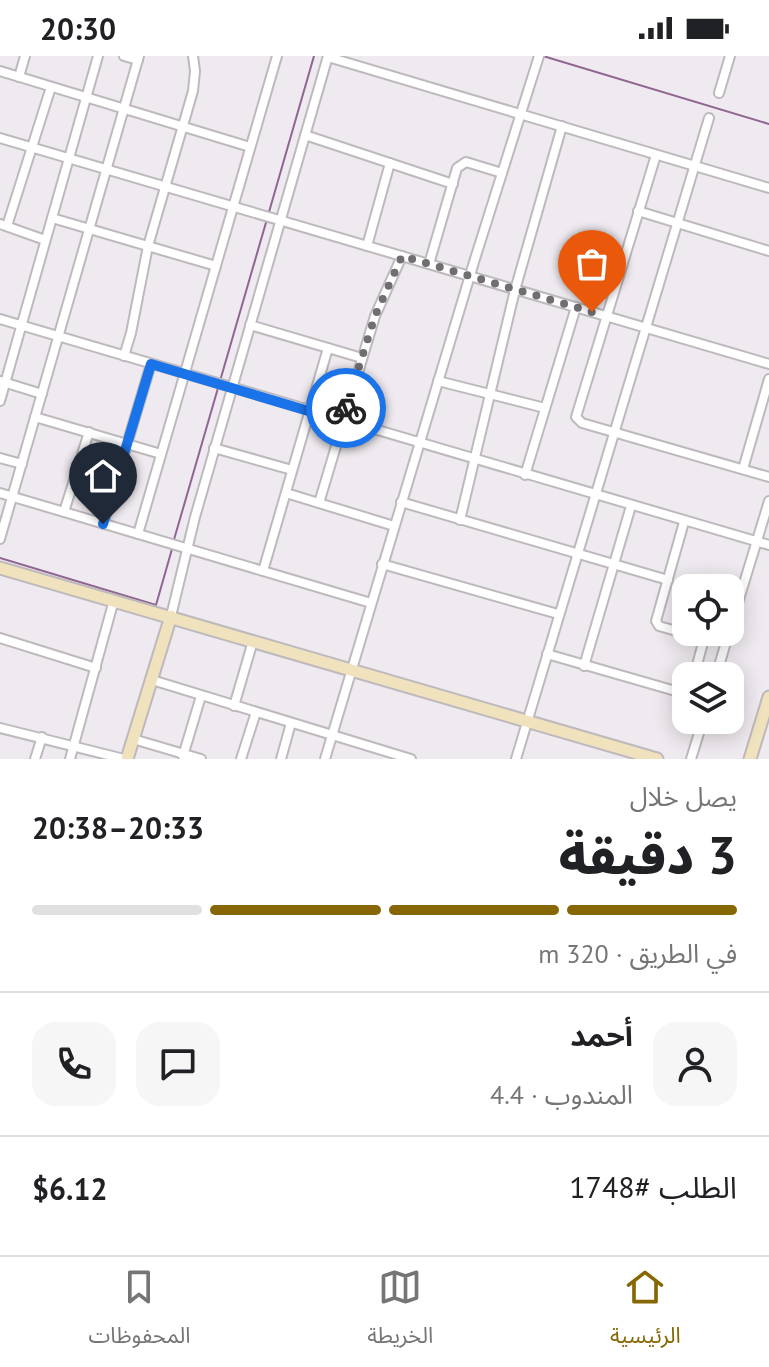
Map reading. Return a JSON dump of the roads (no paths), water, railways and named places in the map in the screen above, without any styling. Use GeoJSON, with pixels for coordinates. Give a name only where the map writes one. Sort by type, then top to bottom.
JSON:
{"type":"FeatureCollection","features":[{"type":"Feature","properties":{"kind":"main road"},"geometry":{"type":"LineString","coordinates":[[0,568],[527,720],[619,753],[657,759]]}},
{"type":"Feature","properties":{"kind":"main road"},"geometry":{"type":"LineString","coordinates":[[126,759],[171,616]]}},
{"type":"Feature","properties":{"kind":"main road"},"geometry":{"type":"LineString","coordinates":[[750,759],[766,720],[769,697]]}},
{"type":"Feature","properties":{"kind":"street"},"geometry":{"type":"LineString","coordinates":[[19,77],[25,56]]}},
{"type":"Feature","properties":{"kind":"street"},"geometry":{"type":"LineString","coordinates":[[0,401],[98,56]]}},
{"type":"Feature","properties":{"kind":"street"},"geometry":{"type":"LineString","coordinates":[[0,539],[139,58],[124,56]]}},
{"type":"Feature","properties":{"kind":"street"},"geometry":{"type":"LineString","coordinates":[[124,356],[148,246],[193,91],[193,56]]}},
{"type":"Feature","properties":{"kind":"street"},"geometry":{"type":"LineString","coordinates":[[138,534],[277,56]]}},
{"type":"Feature","properties":{"kind":"street"},"geometry":{"type":"LineString","coordinates":[[171,616],[214,448],[328,56],[769,188]]}},
{"type":"Feature","properties":{"kind":"street"},"geometry":{"type":"LineString","coordinates":[[325,759],[539,56]]}},
{"type":"Feature","properties":{"kind":"street"},"geometry":{"type":"LineString","coordinates":[[719,93],[730,56]]}},
{"type":"Feature","properties":{"kind":"street"},"geometry":{"type":"LineString","coordinates":[[0,71],[250,147]]}},
{"type":"Feature","properties":{"kind":"street"},"geometry":{"type":"LineString","coordinates":[[45,240],[3,225],[51,87]]}},
{"type":"Feature","properties":{"kind":"street"},"geometry":{"type":"LineString","coordinates":[[516,759],[709,118]]}},
{"type":"Feature","properties":{"kind":"street"},"geometry":{"type":"LineString","coordinates":[[460,520],[515,290],[562,126]]}},
{"type":"Feature","properties":{"kind":"street"},"geometry":{"type":"LineString","coordinates":[[305,135],[453,184]]}},
{"type":"Feature","properties":{"kind":"street"},"geometry":{"type":"LineString","coordinates":[[0,138],[769,364]]}},
{"type":"Feature","properties":{"kind":"street"},"geometry":{"type":"LineString","coordinates":[[656,155],[576,417],[582,423],[769,477]]}},
{"type":"Feature","properties":{"kind":"street"},"geometry":{"type":"LineString","coordinates":[[429,264],[457,168],[466,162],[502,173]]}},
{"type":"Feature","properties":{"kind":"street"},"geometry":{"type":"LineString","coordinates":[[367,246],[390,163]]}},
{"type":"Feature","properties":{"kind":"street"},"geometry":{"type":"LineString","coordinates":[[638,211],[769,251]]}},
{"type":"Feature","properties":{"kind":"street"},"geometry":{"type":"LineString","coordinates":[[52,218],[216,266]]}},
{"type":"Feature","properties":{"kind":"street"},"geometry":{"type":"LineString","coordinates":[[319,503],[375,316],[402,256]]}},
{"type":"Feature","properties":{"kind":"street"},"geometry":{"type":"LineString","coordinates":[[525,475],[576,307]]}},
{"type":"Feature","properties":{"kind":"street"},"geometry":{"type":"LineString","coordinates":[[0,319],[769,545]]}},
{"type":"Feature","properties":{"kind":"street"},"geometry":{"type":"LineString","coordinates":[[250,325],[362,358]]}},
{"type":"Feature","properties":{"kind":"street"},"geometry":{"type":"LineString","coordinates":[[263,571],[328,348]]}},
{"type":"Feature","properties":{"kind":"street"},"geometry":{"type":"LineString","coordinates":[[103,524],[151,364]]}},
{"type":"Feature","properties":{"kind":"street"},"geometry":{"type":"LineString","coordinates":[[743,469],[769,379]]}},
{"type":"Feature","properties":{"kind":"street"},"geometry":{"type":"LineString","coordinates":[[438,381],[545,408]]}},
{"type":"Feature","properties":{"kind":"street"},"geometry":{"type":"LineString","coordinates":[[3,382],[42,394]]}},
{"type":"Feature","properties":{"kind":"street"},"geometry":{"type":"LineString","coordinates":[[35,417],[161,454]]}},
{"type":"Feature","properties":{"kind":"street"},"geometry":{"type":"LineString","coordinates":[[64,512],[89,432]]}},
{"type":"Feature","properties":{"kind":"street"},"geometry":{"type":"LineString","coordinates":[[214,448],[292,470]]}},
{"type":"Feature","properties":{"kind":"street"},"geometry":{"type":"LineString","coordinates":[[0,458],[22,464]]}},
{"type":"Feature","properties":{"kind":"street"},"geometry":{"type":"LineString","coordinates":[[0,493],[371,603]]}},
{"type":"Feature","properties":{"kind":"street"},"geometry":{"type":"LineString","coordinates":[[286,493],[394,526]]}},
{"type":"Feature","properties":{"kind":"street"},"geometry":{"type":"LineString","coordinates":[[744,583],[769,501]]}},
{"type":"Feature","properties":{"kind":"street"},"geometry":{"type":"LineString","coordinates":[[401,502],[668,580]]}},
{"type":"Feature","properties":{"kind":"street"},"geometry":{"type":"LineString","coordinates":[[584,666],[631,506]]}},
{"type":"Feature","properties":{"kind":"street"},"geometry":{"type":"LineString","coordinates":[[684,522],[656,624],[704,639],[698,662]]}},
{"type":"Feature","properties":{"kind":"street"},"geometry":{"type":"LineString","coordinates":[[382,564],[558,614]]}},
{"type":"Feature","properties":{"kind":"street"},"geometry":{"type":"LineString","coordinates":[[70,759],[114,600]]}},
{"type":"Feature","properties":{"kind":"street"},"geometry":{"type":"LineString","coordinates":[[0,638],[96,668]]}},
{"type":"Feature","properties":{"kind":"street"},"geometry":{"type":"LineString","coordinates":[[234,706],[253,641]]}},
{"type":"Feature","properties":{"kind":"street"},"geometry":{"type":"LineString","coordinates":[[547,654],[672,690]]}},
{"type":"Feature","properties":{"kind":"street"},"geometry":{"type":"LineString","coordinates":[[152,680],[411,759]]}},
{"type":"Feature","properties":{"kind":"street"},"geometry":{"type":"LineString","coordinates":[[183,756],[201,696]]}},
{"type":"Feature","properties":{"kind":"street"},"geometry":{"type":"LineString","coordinates":[[241,759],[256,712]]}},
{"type":"Feature","properties":{"kind":"street"},"geometry":{"type":"LineString","coordinates":[[281,759],[291,723]]}},
{"type":"Feature","properties":{"kind":"street"},"geometry":{"type":"LineString","coordinates":[[0,728],[126,759]]}},
{"type":"Feature","properties":{"kind":"street"},"geometry":{"type":"LineString","coordinates":[[691,759],[699,734]]}},
{"type":"Feature","properties":{"kind":"street"},"geometry":{"type":"LineString","coordinates":[[35,759],[42,737]]}},
{"type":"Feature","properties":{"kind":"street"},"geometry":{"type":"LineString","coordinates":[[133,739],[201,759]]}},
{"type":"Feature","properties":{"kind":"street"},"geometry":{"type":"LineString","coordinates":[[375,759],[378,749]]}},
{"type":"Feature","properties":{"kind":"waterway"},"geometry":{"type":"LineString","coordinates":[[269,212],[314,56]]}},
{"type":"Feature","properties":{"kind":"waterway"},"geometry":{"type":"LineString","coordinates":[[543,56],[769,124]]}},
{"type":"Feature","properties":{"kind":"waterway"},"geometry":{"type":"LineString","coordinates":[[220,381],[267,219]]}},
{"type":"Feature","properties":{"kind":"waterway"},"geometry":{"type":"LineString","coordinates":[[173,543],[218,388]]}},
{"type":"Feature","properties":{"kind":"waterway"},"geometry":{"type":"LineString","coordinates":[[0,558],[156,605],[172,549]]}}]}
